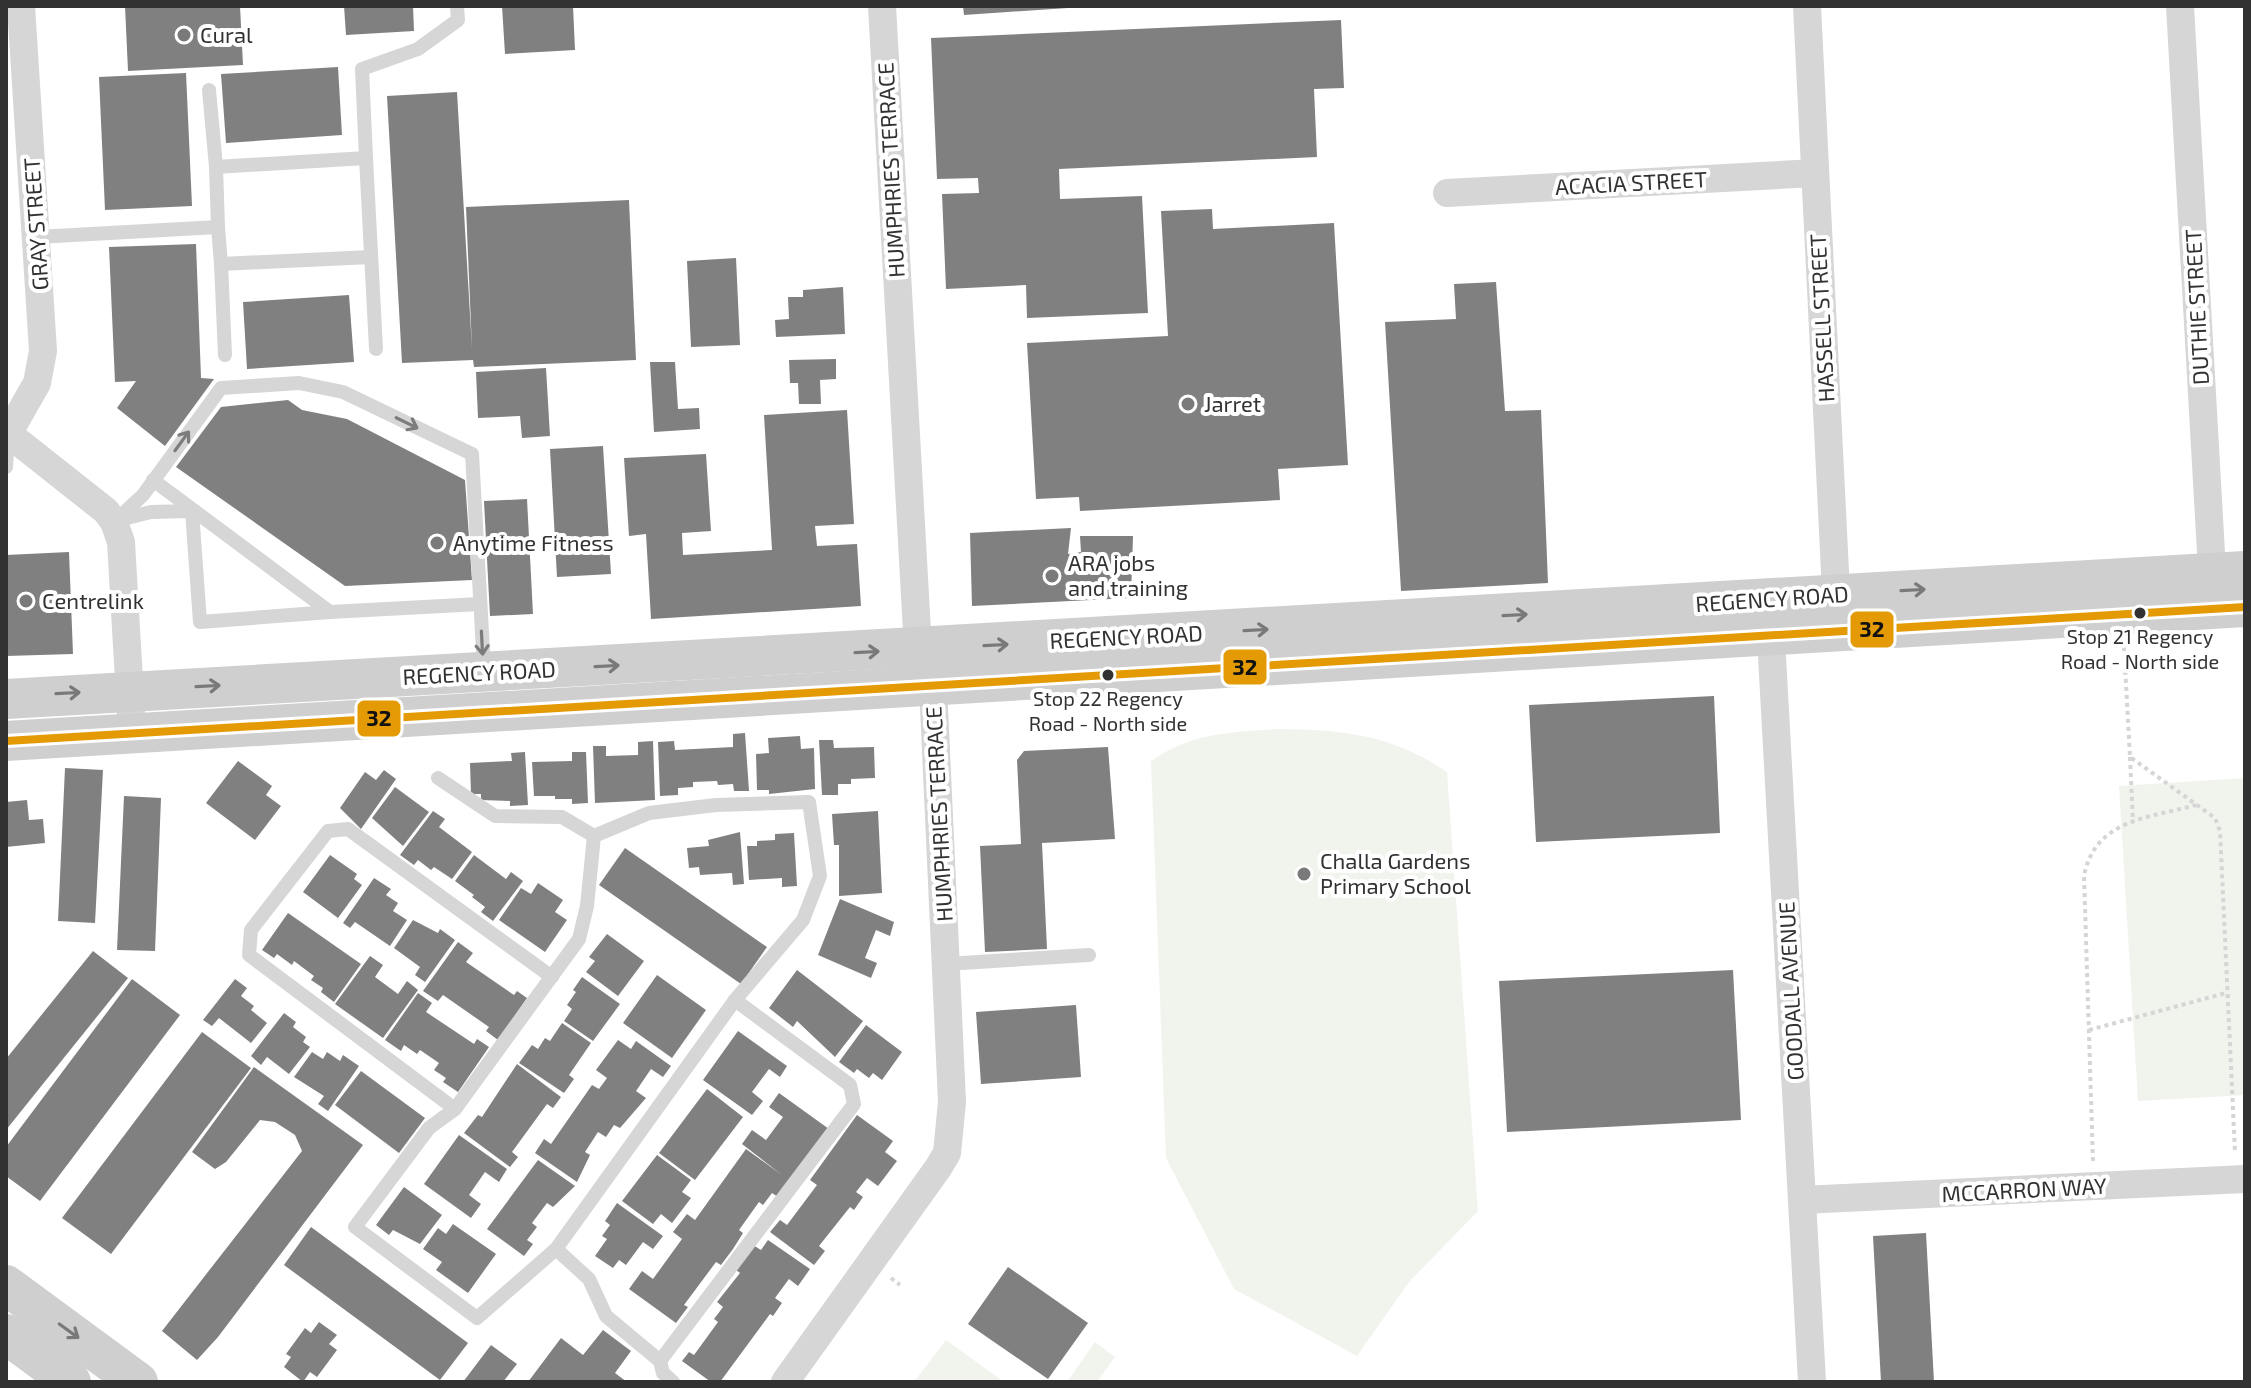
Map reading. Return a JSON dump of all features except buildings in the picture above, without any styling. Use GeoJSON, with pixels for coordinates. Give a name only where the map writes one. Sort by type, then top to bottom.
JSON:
{"type":"FeatureCollection","features":[{"type":"Feature","properties":{"kind":"main road","name":"REGENCY ROAD"},"geometry":{"type":"LineString","coordinates":[[6,741],[932,686],[1837,612],[2229,590]]}},
{"type":"Feature","properties":{"kind":"main road","name":"REGENCY ROAD"},"geometry":{"type":"LineString","coordinates":[[6,699],[918,649],[1770,617]]}},
{"type":"Feature","properties":{"kind":"main road"},"geometry":{"type":"LineString","coordinates":[[6,1285],[138,1382]]}},
{"type":"Feature","properties":{"kind":"main road"},"geometry":{"type":"LineString","coordinates":[[6,1334],[71,1382]]}},
{"type":"Feature","properties":{"kind":"street","name":"GRAY STREET"},"geometry":{"type":"LineString","coordinates":[[7,433],[42,369],[37,237],[21,6]]}},
{"type":"Feature","properties":{"kind":"street","name":"HUMPHRIES TERRACE"},"geometry":{"type":"LineString","coordinates":[[785,1382],[921,1196],[947,1153],[952,1102],[932,686],[918,649],[882,6]]}},
{"type":"Feature","properties":{"kind":"street","name":"HASSELL STREET"},"geometry":{"type":"LineString","coordinates":[[1807,6],[1837,612]]}},
{"type":"Feature","properties":{"kind":"street","name":"DUTHIE STREET"},"geometry":{"type":"LineString","coordinates":[[2180,6],[2229,590]]}},
{"type":"Feature","properties":{"kind":"street","name":"ACACIA STREET"},"geometry":{"type":"LineString","coordinates":[[1447,193],[1815,173]]}},
{"type":"Feature","properties":{"kind":"street"},"geometry":{"type":"LineString","coordinates":[[7,433],[88,496],[114,522],[121,542],[132,732]]}},
{"type":"Feature","properties":{"kind":"street","name":"GOODALL AVENUE"},"geometry":{"type":"LineString","coordinates":[[1770,617],[1812,1382]]}},
{"type":"Feature","properties":{"kind":"street","name":"MCCARRON WAY"},"geometry":{"type":"LineString","coordinates":[[1802,1200],[2245,1179]]}},
{"type":"Feature","properties":{"kind":"lane"},"geometry":{"type":"LineString","coordinates":[[376,349],[362,69],[418,49],[458,20],[457,6]]}},
{"type":"Feature","properties":{"kind":"lane"},"geometry":{"type":"LineString","coordinates":[[209,90],[225,355]]}},
{"type":"Feature","properties":{"kind":"lane"},"geometry":{"type":"LineString","coordinates":[[216,167],[366,158]]}},
{"type":"Feature","properties":{"kind":"lane"},"geometry":{"type":"LineString","coordinates":[[37,237],[218,227]]}},
{"type":"Feature","properties":{"kind":"lane"},"geometry":{"type":"LineString","coordinates":[[221,264],[371,257]]}},
{"type":"Feature","properties":{"kind":"lane"},"geometry":{"type":"LineString","coordinates":[[114,522],[153,480],[221,388],[299,383],[343,392],[472,454],[484,673]]}},
{"type":"Feature","properties":{"kind":"lane"},"geometry":{"type":"LineString","coordinates":[[6,467],[7,433]]}},
{"type":"Feature","properties":{"kind":"lane"},"geometry":{"type":"LineString","coordinates":[[153,480],[330,612]]}},
{"type":"Feature","properties":{"kind":"lane"},"geometry":{"type":"LineString","coordinates":[[114,522],[151,512],[192,511]]}},
{"type":"Feature","properties":{"kind":"lane"},"geometry":{"type":"LineString","coordinates":[[192,511],[200,622],[480,604]]}},
{"type":"Feature","properties":{"kind":"lane"},"geometry":{"type":"LineString","coordinates":[[438,778],[495,816],[562,817],[594,836]]}},
{"type":"Feature","properties":{"kind":"lane"},"geometry":{"type":"LineString","coordinates":[[809,802],[820,876],[803,920],[735,1000],[556,1249],[477,1318],[355,1227],[429,1128],[455,1109],[579,939],[587,906],[594,836],[649,813],[716,805],[809,802]]}},
{"type":"Feature","properties":{"kind":"lane"},"geometry":{"type":"LineString","coordinates":[[455,1109],[249,955],[251,930],[328,831],[348,829],[552,977]]}},
{"type":"Feature","properties":{"kind":"lane"},"geometry":{"type":"LineString","coordinates":[[946,964],[1089,955]]}},
{"type":"Feature","properties":{"kind":"lane"},"geometry":{"type":"LineString","coordinates":[[556,1249],[589,1279],[606,1316],[665,1375],[854,1104],[850,1085],[735,1000]]}},
{"type":"Feature","properties":{"kind":"path"},"geometry":{"type":"LineString","coordinates":[[2123,640],[2133,822]]}},
{"type":"Feature","properties":{"kind":"path"},"geometry":{"type":"LineString","coordinates":[[2130,757],[2215,818],[2220,831],[2235,1152]]}},
{"type":"Feature","properties":{"kind":"path"},"geometry":{"type":"LineString","coordinates":[[2093,1161],[2084,876],[2087,862],[2106,833],[2133,822],[2196,805]]}},
{"type":"Feature","properties":{"kind":"path"},"geometry":{"type":"LineString","coordinates":[[2089,1030],[2227,993]]}},
{"type":"Feature","properties":{"kind":"shaded area"},"geometry":{"type":"Polygon","coordinates":[[[1278,729],[1345,733],[1386,742],[1406,749],[1447,772],[1478,1211],[1409,1282],[1357,1356],[1234,1289],[1166,1158],[1151,761],[1196,739],[1278,729]]]}},
{"type":"Feature","properties":{"kind":"shaded area"},"geometry":{"type":"Polygon","coordinates":[[[2245,778],[2245,1095],[2138,1101],[2119,786],[2245,778]]]}},
{"type":"Feature","properties":{"kind":"shaded area"},"geometry":{"type":"Polygon","coordinates":[[[946,1340],[1004,1382],[914,1382],[946,1340]]]}},
{"type":"Feature","properties":{"kind":"shaded area"},"geometry":{"type":"Polygon","coordinates":[[[1095,1342],[1115,1357],[1097,1382],[1067,1382],[1095,1342]]]}},
{"type":"Feature","properties":{"kind":"transit line","name":"32"},"geometry":{"type":"LineString","coordinates":[[6,741],[2245,607]]}},
{"type":"Feature","properties":{"kind":"place","name":"Cural"},"geometry":{"type":"Point","coordinates":[184,35]}},
{"type":"Feature","properties":{"kind":"place","name":"Jarret"},"geometry":{"type":"Point","coordinates":[1188,404]}},
{"type":"Feature","properties":{"kind":"place","name":"Anytime Fitness"},"geometry":{"type":"Point","coordinates":[437,543]}},
{"type":"Feature","properties":{"kind":"place","name":"ARA jobs and training"},"geometry":{"type":"Point","coordinates":[1052,576]}},
{"type":"Feature","properties":{"kind":"place","name":"Centrelink"},"geometry":{"type":"Point","coordinates":[26,601]}},
{"type":"Feature","properties":{"kind":"place","name":"Stop 21 Regency Road - North side"},"geometry":{"type":"Point","coordinates":[2140,613]}},
{"type":"Feature","properties":{"kind":"place","name":"Stop 22 Regency Road - North side"},"geometry":{"type":"Point","coordinates":[1108,675]}},
{"type":"Feature","properties":{"kind":"place","name":"Challa Gardens Primary School"},"geometry":{"type":"Point","coordinates":[1304,874]}}]}
